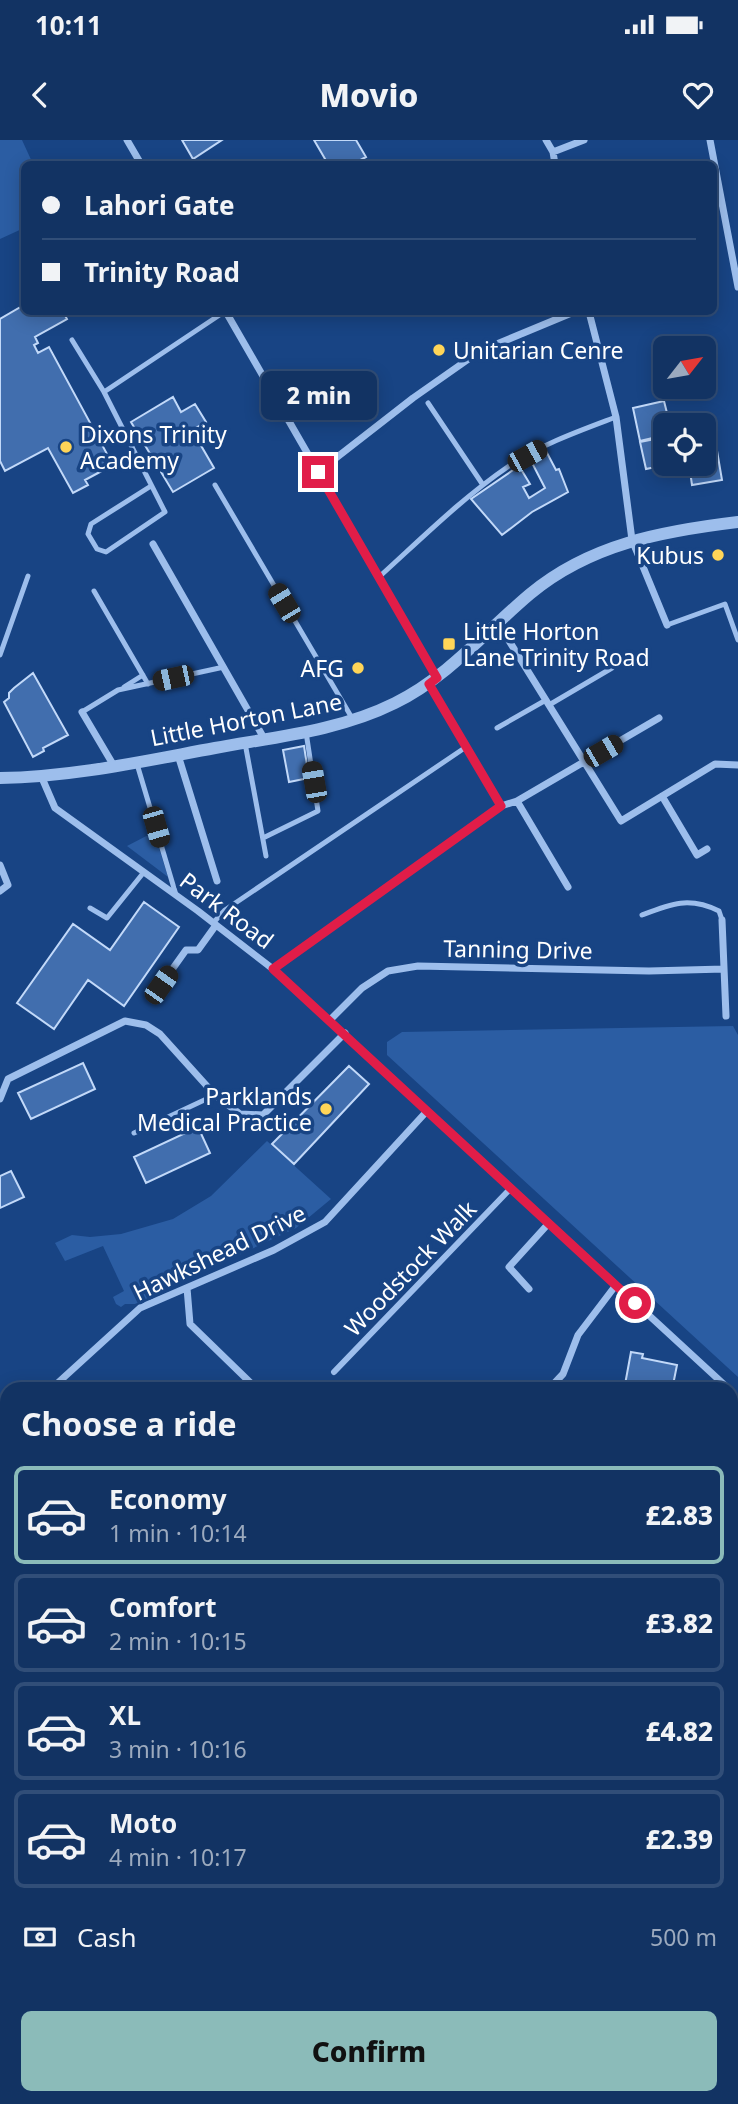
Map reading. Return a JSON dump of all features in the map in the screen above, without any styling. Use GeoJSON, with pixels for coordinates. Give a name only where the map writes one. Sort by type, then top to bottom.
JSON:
{"type":"FeatureCollection","features":[{"type":"Feature","properties":{"kind":"street"},"geometry":{"type":"LineString","coordinates":[[127,140],[139,161]]}},
{"type":"Feature","properties":{"kind":"street"},"geometry":{"type":"LineString","coordinates":[[546,140],[554,161]]}},
{"type":"Feature","properties":{"kind":"street"},"geometry":{"type":"LineString","coordinates":[[553,152],[584,140]]}},
{"type":"Feature","properties":{"kind":"street"},"geometry":{"type":"LineString","coordinates":[[710,140],[714,161]]}},
{"type":"Feature","properties":{"kind":"street"},"geometry":{"type":"LineString","coordinates":[[717,177],[738,287]]}},
{"type":"Feature","properties":{"kind":"street"},"geometry":{"type":"LineString","coordinates":[[227,315],[379,577],[467,747],[501,806]]}},
{"type":"Feature","properties":{"kind":"street"},"geometry":{"type":"LineString","coordinates":[[318,472],[412,398],[480,351],[566,315]]}},
{"type":"Feature","properties":{"kind":"street"},"geometry":{"type":"LineString","coordinates":[[590,315],[616,417],[632,540],[667,625]]}},
{"type":"Feature","properties":{"kind":"street","name":"Little Horton Lane"},"geometry":{"type":"LineString","coordinates":[[0,778],[42,778],[265,740],[353,720],[394,704],[433,681],[531,593],[580,561],[632,540],[738,522]]}},
{"type":"Feature","properties":{"kind":"street"},"geometry":{"type":"LineString","coordinates":[[153,544],[265,740]]}},
{"type":"Feature","properties":{"kind":"street"},"geometry":{"type":"LineString","coordinates":[[498,623],[621,821],[715,764],[738,765]]}},
{"type":"Feature","properties":{"kind":"street"},"geometry":{"type":"LineString","coordinates":[[82,712],[114,766]]}},
{"type":"Feature","properties":{"kind":"street"},"geometry":{"type":"LineString","coordinates":[[273,969],[501,806],[517,801],[659,718]]}},
{"type":"Feature","properties":{"kind":"street"},"geometry":{"type":"LineString","coordinates":[[178,755],[217,881]]}},
{"type":"Feature","properties":{"kind":"street","name":"Park Road"},"geometry":{"type":"LineString","coordinates":[[42,778],[55,808],[273,969],[721,1382]]}},
{"type":"Feature","properties":{"kind":"street"},"geometry":{"type":"LineString","coordinates":[[662,796],[697,855],[708,849]]}},
{"type":"Feature","properties":{"kind":"street"},"geometry":{"type":"LineString","coordinates":[[517,801],[568,887]]}},
{"type":"Feature","properties":{"kind":"street"},"geometry":{"type":"LineString","coordinates":[[0,865],[8,885],[0,891]]}},
{"type":"Feature","properties":{"kind":"street"},"geometry":{"type":"LineString","coordinates":[[722,920],[726,1016]]}},
{"type":"Feature","properties":{"kind":"street"},"geometry":{"type":"LineString","coordinates":[[161,985],[186,950],[198,950],[215,924]]}},
{"type":"Feature","properties":{"kind":"street","name":"Tanning Drive"},"geometry":{"type":"LineString","coordinates":[[330,1020],[362,988],[388,971],[418,966],[649,971],[724,969]]}},
{"type":"Feature","properties":{"kind":"street"},"geometry":{"type":"LineString","coordinates":[[0,1099],[8,1079],[125,1021],[146,1025],[160,1034],[215,1096],[240,1114],[263,1115],[345,1033]]}},
{"type":"Feature","properties":{"kind":"street","name":"Hawkshead Drive"},"geometry":{"type":"LineString","coordinates":[[59,1382],[140,1308],[274,1250],[325,1222],[427,1111]]}},
{"type":"Feature","properties":{"kind":"street","name":"Woodstock Walk"},"geometry":{"type":"LineString","coordinates":[[334,1372],[511,1188]]}},
{"type":"Feature","properties":{"kind":"street"},"geometry":{"type":"LineString","coordinates":[[529,1289],[509,1267],[549,1223]]}},
{"type":"Feature","properties":{"kind":"street"},"geometry":{"type":"LineString","coordinates":[[556,1382],[563,1374],[578,1335],[616,1285]]}},
{"type":"Feature","properties":{"kind":"street"},"geometry":{"type":"LineString","coordinates":[[187,1287],[190,1324],[250,1382]]}},
{"type":"Feature","properties":{"kind":"lane"},"geometry":{"type":"LineString","coordinates":[[104,392],[220,315]]}},
{"type":"Feature","properties":{"kind":"lane"},"geometry":{"type":"LineString","coordinates":[[72,340],[104,392],[165,512],[106,552],[97,549],[88,534],[92,524],[151,486]]}},
{"type":"Feature","properties":{"kind":"lane"},"geometry":{"type":"LineString","coordinates":[[428,403],[483,485]]}},
{"type":"Feature","properties":{"kind":"lane"},"geometry":{"type":"LineString","coordinates":[[379,577],[483,485],[510,465],[562,437],[616,417]]}},
{"type":"Feature","properties":{"kind":"lane"},"geometry":{"type":"LineString","coordinates":[[215,485],[353,720]]}},
{"type":"Feature","properties":{"kind":"lane"},"geometry":{"type":"LineString","coordinates":[[0,655],[28,576]]}},
{"type":"Feature","properties":{"kind":"lane"},"geometry":{"type":"LineString","coordinates":[[94,591],[148,684]]}},
{"type":"Feature","properties":{"kind":"lane"},"geometry":{"type":"LineString","coordinates":[[667,625],[725,604],[738,640]]}},
{"type":"Feature","properties":{"kind":"lane"},"geometry":{"type":"LineString","coordinates":[[118,690],[224,667]]}},
{"type":"Feature","properties":{"kind":"lane"},"geometry":{"type":"LineString","coordinates":[[497,728],[612,668]]}},
{"type":"Feature","properties":{"kind":"lane"},"geometry":{"type":"LineString","coordinates":[[82,712],[143,675]]}},
{"type":"Feature","properties":{"kind":"lane"},"geometry":{"type":"LineString","coordinates":[[263,838],[318,811],[306,732]]}},
{"type":"Feature","properties":{"kind":"lane"},"geometry":{"type":"LineString","coordinates":[[245,743],[266,856]]}},
{"type":"Feature","properties":{"kind":"lane"},"geometry":{"type":"LineString","coordinates":[[215,924],[225,910],[467,747]]}},
{"type":"Feature","properties":{"kind":"lane"},"geometry":{"type":"LineString","coordinates":[[136,762],[176,895]]}},
{"type":"Feature","properties":{"kind":"lane"},"geometry":{"type":"LineString","coordinates":[[90,908],[107,918],[144,872]]}},
{"type":"Feature","properties":{"kind":"lane"},"geometry":{"type":"LineString","coordinates":[[642,915],[681,901],[709,906],[719,911],[722,920]]}},
{"type":"Feature","properties":{"kind":"lane"},"geometry":{"type":"LineString","coordinates":[[134,1133],[215,1096]]}},
{"type":"Feature","properties":{"kind":"shaded area"},"geometry":{"type":"Polygon","coordinates":[[[0,140],[22,140],[32,161],[21,161],[21,229],[0,239],[0,140]]]}},
{"type":"Feature","properties":{"kind":"shaded area"},"geometry":{"type":"Polygon","coordinates":[[[154,832],[168,877],[127,846],[154,832]]]}},
{"type":"Feature","properties":{"kind":"shaded area"},"geometry":{"type":"Polygon","coordinates":[[[733,1026],[738,1035],[738,1377],[387,1055],[387,1042],[402,1032],[733,1026]]]}},
{"type":"Feature","properties":{"kind":"shaded area"},"geometry":{"type":"Polygon","coordinates":[[[267,1141],[331,1199],[296,1228],[135,1304],[121,1307],[113,1297],[124,1291],[103,1246],[65,1261],[55,1243],[72,1235],[90,1237],[121,1234],[173,1219],[211,1196],[267,1141]]]}},
{"type":"Feature","properties":{"kind":"building"},"geometry":{"type":"Polygon","coordinates":[[[182,140],[222,140],[193,159],[182,140]]]}},
{"type":"Feature","properties":{"kind":"building"},"geometry":{"type":"Polygon","coordinates":[[[314,140],[356,140],[366,157],[359,161],[326,161],[314,140]]]}},
{"type":"Feature","properties":{"kind":"building"},"geometry":{"type":"Polygon","coordinates":[[[21,307],[21,315],[65,315],[67,319],[35,337],[38,343],[34,345],[38,353],[49,347],[113,465],[85,480],[88,485],[73,493],[48,448],[5,471],[0,461],[0,319],[21,307]]]}},
{"type":"Feature","properties":{"kind":"building"},"geometry":{"type":"Polygon","coordinates":[[[173,397],[181,412],[195,404],[206,422],[192,430],[214,468],[173,492],[131,422],[173,397]]]}},
{"type":"Feature","properties":{"kind":"building"},"geometry":{"type":"Polygon","coordinates":[[[664,401],[667,413],[653,413],[653,438],[640,441],[633,408],[664,401]]]}},
{"type":"Feature","properties":{"kind":"building"},"geometry":{"type":"Polygon","coordinates":[[[653,439],[653,468],[646,469],[640,442],[653,439]]]}},
{"type":"Feature","properties":{"kind":"building"},"geometry":{"type":"Polygon","coordinates":[[[716,445],[722,480],[692,485],[691,476],[716,476],[716,445]]]}},
{"type":"Feature","properties":{"kind":"building"},"geometry":{"type":"Polygon","coordinates":[[[546,451],[556,470],[559,469],[568,492],[532,512],[502,535],[471,499],[519,466],[530,484],[523,487],[529,498],[545,488],[530,459],[546,451]]]}},
{"type":"Feature","properties":{"kind":"building"},"geometry":{"type":"Polygon","coordinates":[[[33,673],[68,735],[43,748],[44,751],[33,757],[4,702],[14,688],[33,673]]]}},
{"type":"Feature","properties":{"kind":"building"},"geometry":{"type":"Polygon","coordinates":[[[304,746],[309,778],[289,782],[283,750],[304,746]]]}},
{"type":"Feature","properties":{"kind":"building"},"geometry":{"type":"Polygon","coordinates":[[[144,902],[179,927],[124,1006],[88,980],[54,1029],[17,1003],[73,924],[110,950],[144,902]]]}},
{"type":"Feature","properties":{"kind":"building"},"geometry":{"type":"Polygon","coordinates":[[[83,1063],[95,1089],[31,1119],[18,1093],[83,1063]]]}},
{"type":"Feature","properties":{"kind":"building","name":"Parklands Medical Practice"},"geometry":{"type":"Polygon","coordinates":[[[349,1066],[369,1084],[294,1164],[272,1144],[349,1066]]]}},
{"type":"Feature","properties":{"kind":"building"},"geometry":{"type":"Polygon","coordinates":[[[198,1127],[210,1153],[146,1183],[134,1157],[198,1127]]]}},
{"type":"Feature","properties":{"kind":"building"},"geometry":{"type":"Polygon","coordinates":[[[11,1171],[24,1197],[0,1208],[0,1176],[11,1171]]]}},
{"type":"Feature","properties":{"kind":"building"},"geometry":{"type":"Polygon","coordinates":[[[631,1352],[643,1354],[642,1358],[677,1365],[674,1382],[625,1382],[631,1352]]]}},
{"type":"Feature","properties":{"kind":"place","name":"Unitarian Cenre"},"geometry":{"type":"Point","coordinates":[439,350]}},
{"type":"Feature","properties":{"kind":"place","name":"Dixons Trinity Academy"},"geometry":{"type":"Point","coordinates":[66,447]}},
{"type":"Feature","properties":{"kind":"place","name":"Kubus"},"geometry":{"type":"Point","coordinates":[718,555]}},
{"type":"Feature","properties":{"kind":"place","name":"Little Horton Lane Trinity Road"},"geometry":{"type":"Point","coordinates":[449,644]}},
{"type":"Feature","properties":{"kind":"place","name":"AFG"},"geometry":{"type":"Point","coordinates":[358,668]}},
{"type":"Feature","properties":{"kind":"place","name":"Parklands Medical Practice"},"geometry":{"type":"Point","coordinates":[326,1109]}},
{"type":"Feature","properties":{"kind":"route"},"geometry":{"type":"LineString","coordinates":[[318,472],[437,678],[429,684],[501,806],[273,969],[635,1303]]}}]}
